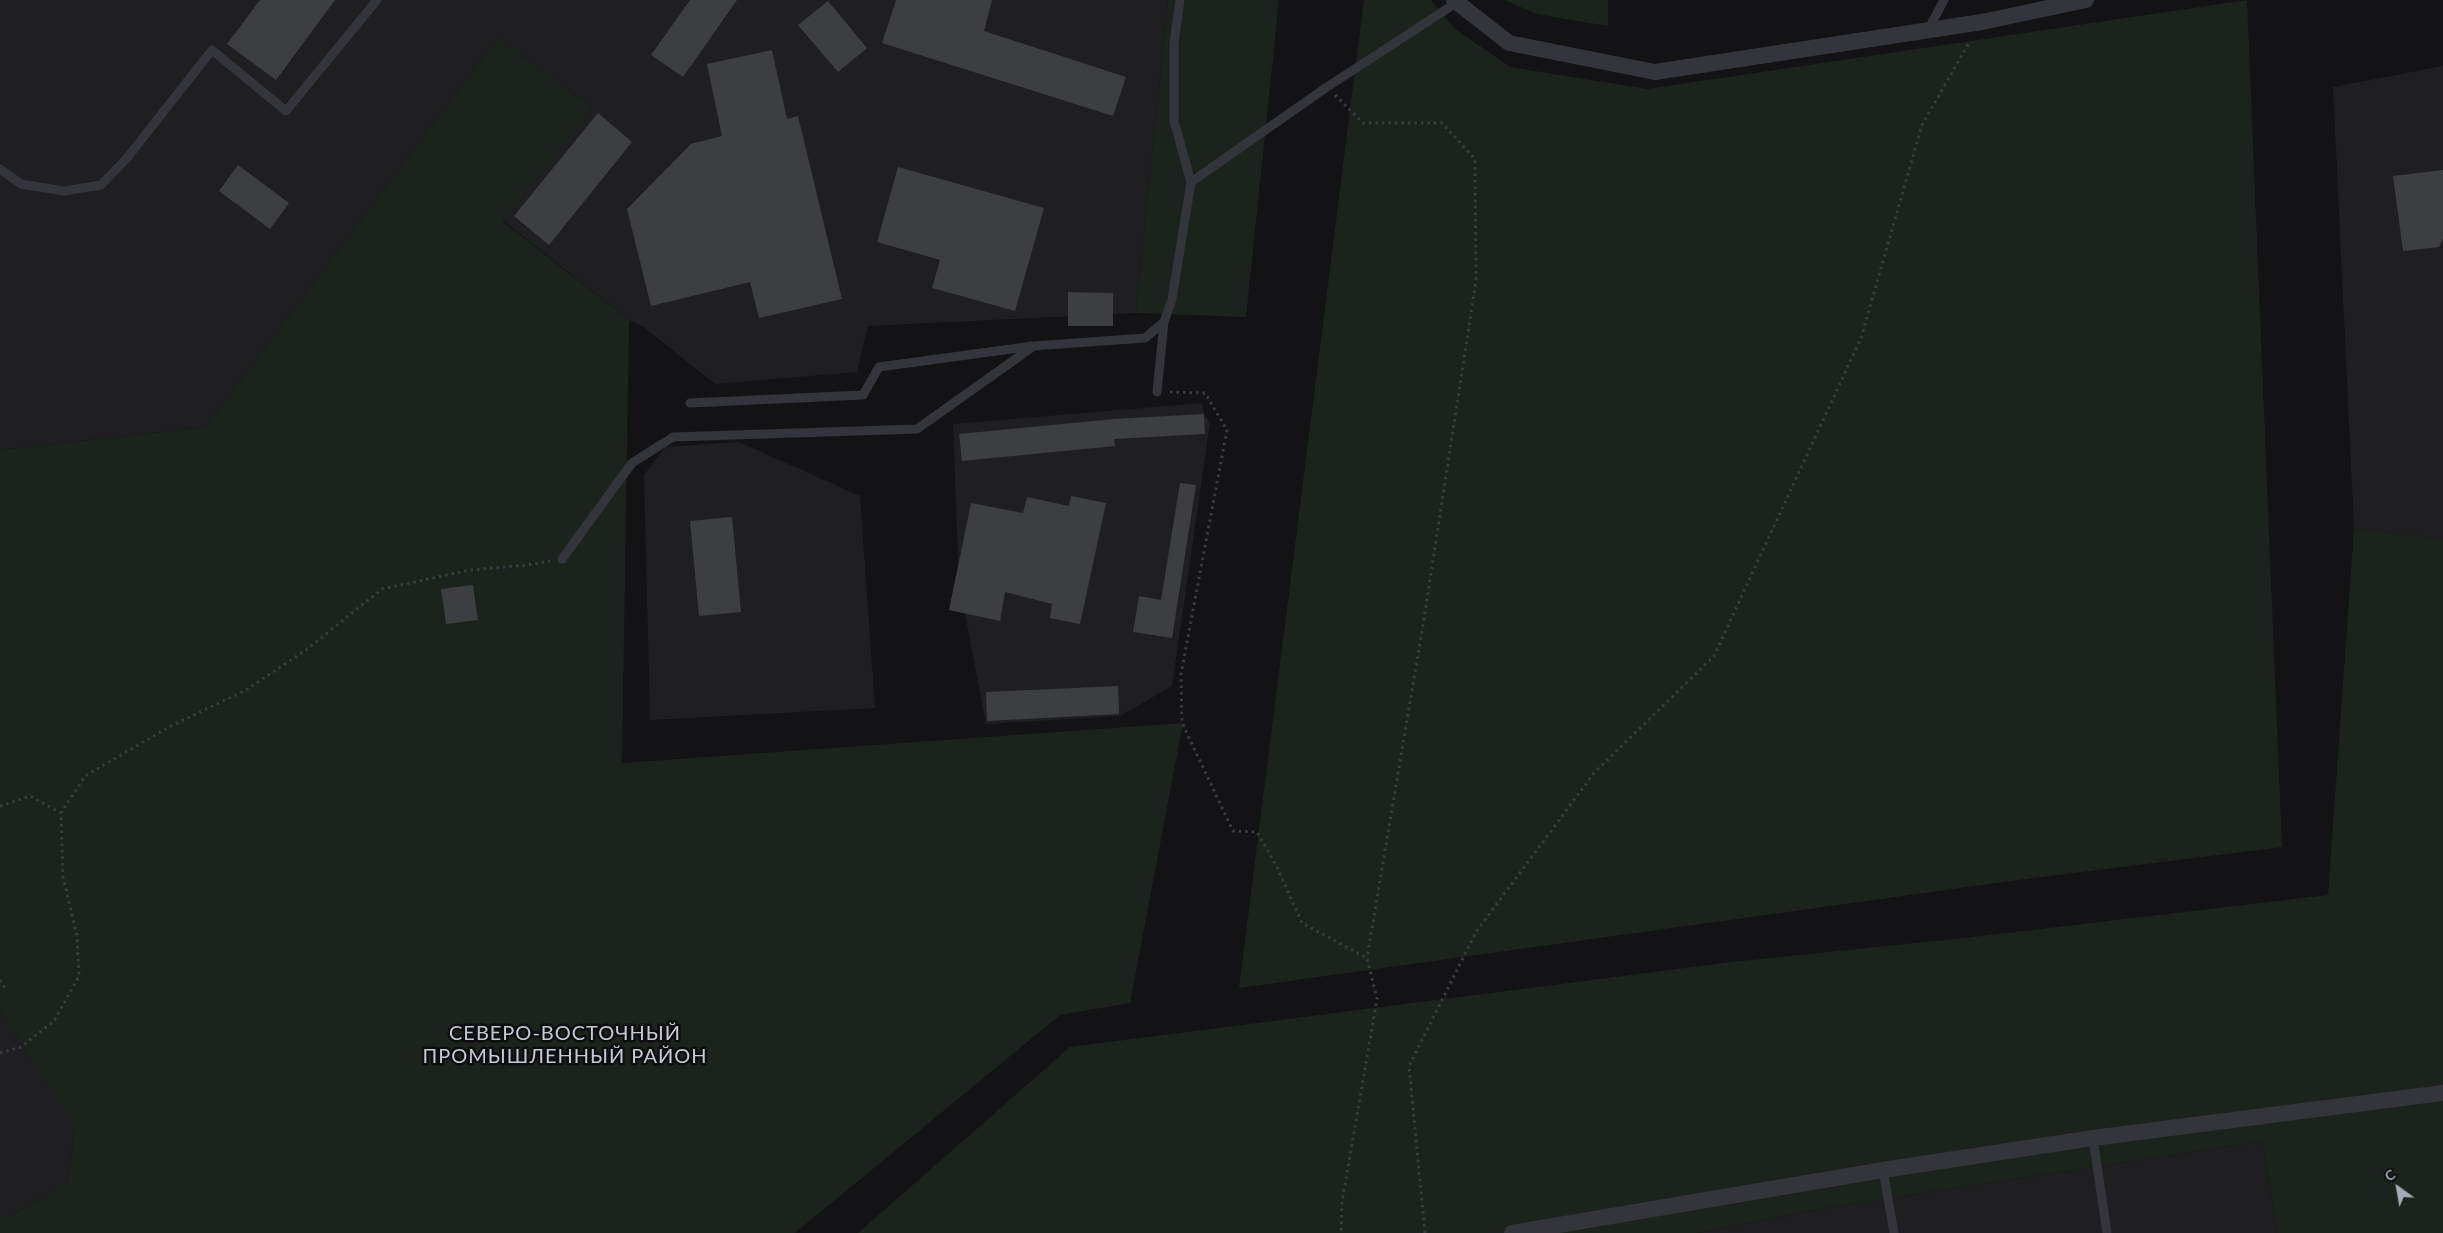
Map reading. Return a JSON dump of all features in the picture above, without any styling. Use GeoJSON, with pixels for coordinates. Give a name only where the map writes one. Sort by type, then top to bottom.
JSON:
{"type":"FeatureCollection","features":[{"type":"Feature","properties":{"kind":"street"},"geometry":{"type":"LineString","coordinates":[[1455,2],[1509,43],[1655,72],[1982,22],[2086,0]]}},
{"type":"Feature","properties":{"kind":"street"},"geometry":{"type":"LineString","coordinates":[[1512,1233],[1883,1170],[2094,1138],[2443,1093]]}},
{"type":"Feature","properties":{"kind":"lane"},"geometry":{"type":"LineString","coordinates":[[0,169],[21,184],[64,191],[101,185],[127,158],[212,50],[286,111],[377,0]]}},
{"type":"Feature","properties":{"kind":"lane"},"geometry":{"type":"LineString","coordinates":[[1157,392],[1164,322],[1172,299],[1191,182],[1174,121],[1174,43],[1180,0]]}},
{"type":"Feature","properties":{"kind":"lane"},"geometry":{"type":"LineString","coordinates":[[1928,30],[1944,0]]}},
{"type":"Feature","properties":{"kind":"lane"},"geometry":{"type":"LineString","coordinates":[[1191,182],[1327,86],[1455,2]]}},
{"type":"Feature","properties":{"kind":"lane"},"geometry":{"type":"LineString","coordinates":[[690,403],[863,395],[879,368],[1033,346],[1145,338],[1164,322]]}},
{"type":"Feature","properties":{"kind":"lane"},"geometry":{"type":"LineString","coordinates":[[562,559],[632,463],[673,437],[917,429],[1033,346]]}},
{"type":"Feature","properties":{"kind":"lane"},"geometry":{"type":"LineString","coordinates":[[2094,1138],[2107,1233]]}},
{"type":"Feature","properties":{"kind":"lane"},"geometry":{"type":"LineString","coordinates":[[1883,1170],[1894,1233]]}},
{"type":"Feature","properties":{"kind":"path"},"geometry":{"type":"LineString","coordinates":[[1425,1233],[1410,1066],[1476,932],[1487,916],[1594,773],[1714,656],[1861,338],[1922,125],[1982,22]]}},
{"type":"Feature","properties":{"kind":"path"},"geometry":{"type":"LineString","coordinates":[[1327,86],[1363,123],[1442,123],[1475,159],[1476,281],[1423,625],[1367,958],[1377,999],[1342,1202],[1341,1233]]}},
{"type":"Feature","properties":{"kind":"path"},"geometry":{"type":"LineString","coordinates":[[1157,392],[1205,393],[1227,430],[1180,674],[1182,723],[1233,831],[1257,832],[1276,864],[1302,923],[1367,958]]}},
{"type":"Feature","properties":{"kind":"path"},"geometry":{"type":"LineString","coordinates":[[0,1053],[21,1047],[54,1021],[79,976],[76,936],[62,877],[61,813],[85,776],[169,728],[246,690],[306,650],[382,589],[470,570],[527,565],[562,559]]}},
{"type":"Feature","properties":{"kind":"path"},"geometry":{"type":"LineString","coordinates":[[0,806],[30,796],[61,813]]}},
{"type":"Feature","properties":{"kind":"path"},"geometry":{"type":"LineString","coordinates":[[0,980],[6,990]]}},
{"type":"Feature","properties":{"kind":"shaded area"},"geometry":{"type":"Polygon","coordinates":[[[0,0],[1168,0],[1136,313],[868,326],[857,372],[715,384],[645,328],[629,320],[502,220],[592,108],[498,38],[206,427],[0,450],[0,0]]]}},
{"type":"Feature","properties":{"kind":"shaded area"},"geometry":{"type":"Polygon","coordinates":[[[1168,0],[1279,0],[1246,317],[1136,313],[1168,0]]]}},
{"type":"Feature","properties":{"kind":"shaded area"},"geometry":{"type":"Polygon","coordinates":[[[1364,0],[1431,0],[1454,28],[1510,67],[1647,89],[2247,0],[2282,847],[2025,879],[1239,988],[1364,0]]]}},
{"type":"Feature","properties":{"kind":"shaded area"},"geometry":{"type":"Polygon","coordinates":[[[1504,0],[1608,0],[1608,26],[1537,14],[1504,0]]]}},
{"type":"Feature","properties":{"kind":"shaded area"},"geometry":{"type":"Polygon","coordinates":[[[498,38],[592,108],[502,221],[629,320],[622,763],[1183,723],[1130,1003],[1060,1015],[795,1233],[0,1233],[0,1222],[67,1184],[75,1128],[0,1009],[0,450],[206,427],[498,38]]]}},
{"type":"Feature","properties":{"kind":"shaded area"},"geometry":{"type":"Polygon","coordinates":[[[2443,66],[2443,539],[2354,528],[2333,87],[2443,66]]]}},
{"type":"Feature","properties":{"kind":"shaded area"},"geometry":{"type":"Polygon","coordinates":[[[1202,403],[1204,414],[1210,423],[1172,686],[1120,716],[986,724],[959,583],[953,424],[1202,403]]]}},
{"type":"Feature","properties":{"kind":"shaded area"},"geometry":{"type":"Polygon","coordinates":[[[739,442],[860,496],[875,708],[650,720],[644,475],[665,447],[739,442]]]}},
{"type":"Feature","properties":{"kind":"shaded area"},"geometry":{"type":"Polygon","coordinates":[[[2354,528],[2443,539],[2443,1233],[2277,1233],[2263,1141],[1826,1208],[1697,1233],[858,1233],[1070,1047],[1732,962],[1973,937],[2328,895],[2354,528]]]}},
{"type":"Feature","properties":{"kind":"shaded area"},"geometry":{"type":"Polygon","coordinates":[[[0,1009],[75,1127],[67,1184],[0,1222],[0,1009]]]}},
{"type":"Feature","properties":{"kind":"shaded area"},"geometry":{"type":"Polygon","coordinates":[[[2263,1141],[2277,1233],[1697,1233],[1826,1208],[2263,1141]]]}},
{"type":"Feature","properties":{"kind":"building"},"geometry":{"type":"Polygon","coordinates":[[[260,0],[335,0],[276,80],[227,44],[260,0]]]}},
{"type":"Feature","properties":{"kind":"building"},"geometry":{"type":"Polygon","coordinates":[[[690,0],[737,0],[683,77],[651,55],[690,0]]]}},
{"type":"Feature","properties":{"kind":"building"},"geometry":{"type":"Polygon","coordinates":[[[896,0],[992,0],[984,31],[1126,77],[1113,116],[882,43],[896,0]]]}},
{"type":"Feature","properties":{"kind":"building"},"geometry":{"type":"Polygon","coordinates":[[[828,1],[867,48],[838,72],[798,25],[828,1]]]}},
{"type":"Feature","properties":{"kind":"building"},"geometry":{"type":"Polygon","coordinates":[[[772,50],[787,119],[798,116],[842,299],[759,318],[750,282],[651,306],[627,209],[691,144],[722,136],[707,64],[772,50]]]}},
{"type":"Feature","properties":{"kind":"building"},"geometry":{"type":"Polygon","coordinates":[[[598,113],[632,142],[549,245],[514,216],[598,113]]]}},
{"type":"Feature","properties":{"kind":"building"},"geometry":{"type":"Polygon","coordinates":[[[238,165],[289,203],[270,229],[219,191],[238,165]]]}},
{"type":"Feature","properties":{"kind":"building"},"geometry":{"type":"Polygon","coordinates":[[[898,167],[1044,208],[1015,311],[932,288],[940,260],[877,242],[898,167]]]}},
{"type":"Feature","properties":{"kind":"building"},"geometry":{"type":"Polygon","coordinates":[[[2443,170],[2443,239],[2439,247],[2403,251],[2393,176],[2443,170]]]}},
{"type":"Feature","properties":{"kind":"building"},"geometry":{"type":"Polygon","coordinates":[[[1068,292],[1113,293],[1113,326],[1068,326],[1068,292]]]}},
{"type":"Feature","properties":{"kind":"building"},"geometry":{"type":"Polygon","coordinates":[[[1204,414],[1205,434],[1114,439],[1115,446],[962,461],[959,434],[1114,419],[1204,414]]]}},
{"type":"Feature","properties":{"kind":"building"},"geometry":{"type":"Polygon","coordinates":[[[1180,483],[1196,485],[1172,638],[1133,632],[1139,596],[1161,600],[1180,483]]]}},
{"type":"Feature","properties":{"kind":"building"},"geometry":{"type":"Polygon","coordinates":[[[1071,496],[1106,503],[1080,624],[1050,618],[1052,604],[1005,592],[1000,621],[949,610],[971,503],[1023,513],[1027,497],[1069,506],[1071,496]]]}},
{"type":"Feature","properties":{"kind":"building"},"geometry":{"type":"Polygon","coordinates":[[[732,517],[741,612],[699,616],[690,521],[732,517]]]}},
{"type":"Feature","properties":{"kind":"building"},"geometry":{"type":"Polygon","coordinates":[[[473,585],[478,620],[446,624],[441,589],[473,585]]]}},
{"type":"Feature","properties":{"kind":"building"},"geometry":{"type":"Polygon","coordinates":[[[1118,686],[1119,714],[987,721],[986,692],[1118,686]]]}},
{"type":"Feature","properties":{"kind":"district","name":"СЕВЕРО-ВОСТОЧНЫЙ ПРОМЫШЛЕННЫЙ РАЙОН"},"geometry":{"type":"Point","coordinates":[565,1046]}}]}
